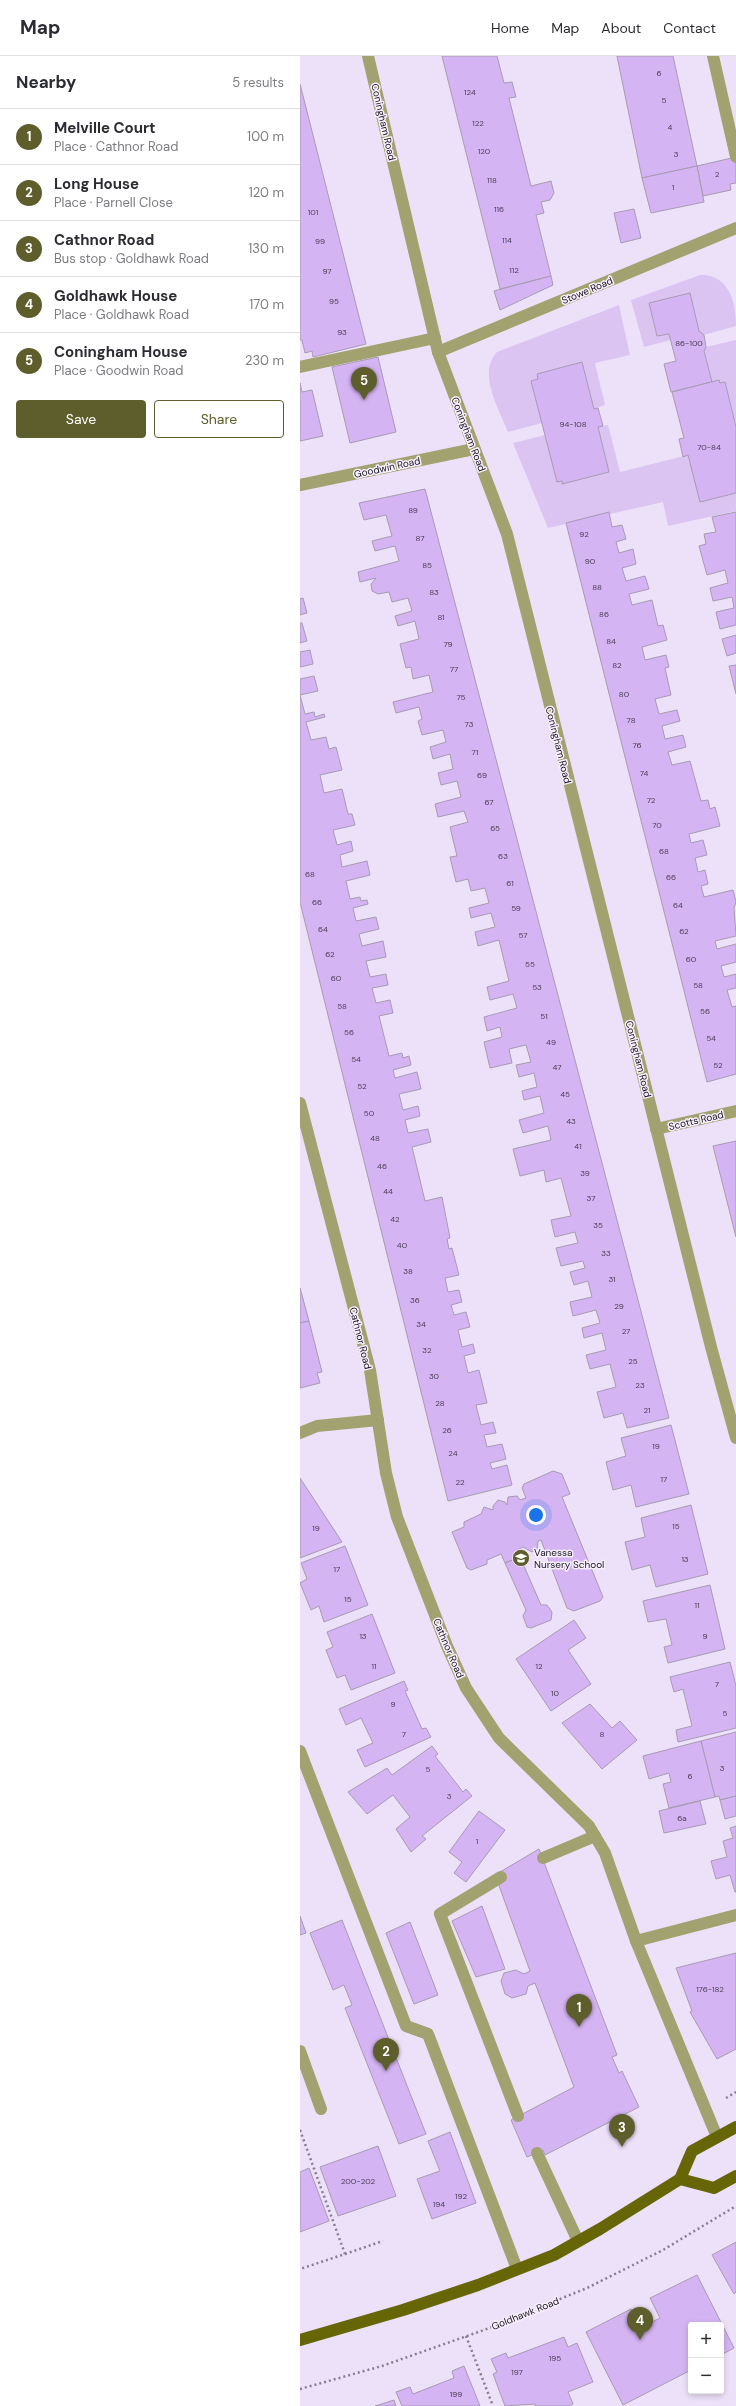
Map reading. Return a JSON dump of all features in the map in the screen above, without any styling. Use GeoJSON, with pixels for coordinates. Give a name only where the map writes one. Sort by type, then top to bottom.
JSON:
{"type":"FeatureCollection","features":[{"type":"Feature","properties":{"kind":"main road"},"geometry":{"type":"LineString","coordinates":[[300,2340],[403,2310],[478,2285],[554,2255],[680,2180],[692,2151],[736,2127]]}},
{"type":"Feature","properties":{"kind":"main road"},"geometry":{"type":"LineString","coordinates":[[680,2180],[714,2188],[736,2176]]}},
{"type":"Feature","properties":{"kind":"street","name":"Coningham Road"},"geometry":{"type":"LineString","coordinates":[[368,56],[438,352],[507,534],[656,1129],[736,1438]]}},
{"type":"Feature","properties":{"kind":"street"},"geometry":{"type":"LineString","coordinates":[[713,56],[736,157]]}},
{"type":"Feature","properties":{"kind":"street","name":"Stowe Road"},"geometry":{"type":"LineString","coordinates":[[438,352],[736,228]]}},
{"type":"Feature","properties":{"kind":"street"},"geometry":{"type":"LineString","coordinates":[[300,367],[435,338]]}},
{"type":"Feature","properties":{"kind":"street","name":"Goodwin Road"},"geometry":{"type":"LineString","coordinates":[[300,485],[474,449]]}},
{"type":"Feature","properties":{"kind":"street","name":"Cathnor Road"},"geometry":{"type":"LineString","coordinates":[[300,1103],[367,1357],[386,1473],[397,1517],[441,1631],[466,1688],[499,1738],[589,1826],[605,1853],[636,1941],[717,2137]]}},
{"type":"Feature","properties":{"kind":"street","name":"Scotts Road"},"geometry":{"type":"LineString","coordinates":[[656,1129],[736,1111]]}},
{"type":"Feature","properties":{"kind":"street"},"geometry":{"type":"LineString","coordinates":[[300,1433],[316,1426],[378,1420]]}},
{"type":"Feature","properties":{"kind":"street"},"geometry":{"type":"LineString","coordinates":[[300,1751],[406,2026],[428,2034],[517,2269]]}},
{"type":"Feature","properties":{"kind":"street"},"geometry":{"type":"LineString","coordinates":[[543,1858],[595,1836]]}},
{"type":"Feature","properties":{"kind":"street"},"geometry":{"type":"LineString","coordinates":[[501,1877],[440,1914],[518,2116]]}},
{"type":"Feature","properties":{"kind":"street"},"geometry":{"type":"LineString","coordinates":[[636,1941],[736,1915]]}},
{"type":"Feature","properties":{"kind":"street"},"geometry":{"type":"LineString","coordinates":[[300,2051],[321,2109]]}},
{"type":"Feature","properties":{"kind":"street"},"geometry":{"type":"LineString","coordinates":[[537,2153],[578,2241]]}},
{"type":"Feature","properties":{"kind":"path"},"geometry":{"type":"LineString","coordinates":[[300,2130],[345,2254]]}},
{"type":"Feature","properties":{"kind":"path","name":"Goldhawk Road"},"geometry":{"type":"LineString","coordinates":[[300,2390],[382,2366],[466,2336],[587,2288],[663,2250],[736,2206]]}},
{"type":"Feature","properties":{"kind":"path"},"geometry":{"type":"LineString","coordinates":[[300,2269],[382,2242]]}},
{"type":"Feature","properties":{"kind":"path"},"geometry":{"type":"LineString","coordinates":[[466,2336],[493,2406]]}},
{"type":"Feature","properties":{"kind":"shaded area"},"geometry":{"type":"Polygon","coordinates":[[[700,275],[718,279],[729,291],[736,317],[736,326],[704,335],[649,303],[657,336],[669,334],[671,340],[644,347],[631,300],[700,275]]]}},
{"type":"Feature","properties":{"kind":"shaded area"},"geometry":{"type":"Polygon","coordinates":[[[619,305],[630,355],[595,363],[605,405],[594,409],[582,362],[537,374],[538,379],[532,381],[542,423],[508,432],[495,402],[489,380],[491,361],[497,352],[619,305]]]}},
{"type":"Feature","properties":{"kind":"shaded area"},"geometry":{"type":"Polygon","coordinates":[[[736,340],[735,422],[720,383],[712,382],[704,351],[706,347],[736,340]]]}},
{"type":"Feature","properties":{"kind":"shaded area"},"geometry":{"type":"Polygon","coordinates":[[[608,425],[620,472],[688,455],[736,493],[736,511],[668,526],[663,502],[548,528],[513,443],[545,435],[557,482],[562,481],[562,484],[609,472],[598,427],[608,425]]]}},
{"type":"Feature","properties":{"kind":"building"},"geometry":{"type":"Polygon","coordinates":[[[442,56],[497,56],[504,83],[512,82],[516,97],[509,98],[531,186],[551,181],[554,193],[550,200],[541,202],[544,213],[536,215],[551,276],[500,289],[442,56]]]}},
{"type":"Feature","properties":{"kind":"building"},"geometry":{"type":"Polygon","coordinates":[[[617,56],[673,56],[697,166],[642,178],[617,56]]]}},
{"type":"Feature","properties":{"kind":"building"},"geometry":{"type":"Polygon","coordinates":[[[300,84],[366,344],[313,357],[312,351],[305,353],[302,340],[300,340],[300,84]]]}},
{"type":"Feature","properties":{"kind":"building"},"geometry":{"type":"Polygon","coordinates":[[[736,157],[736,183],[730,184],[731,190],[703,196],[697,166],[736,157]]]}},
{"type":"Feature","properties":{"kind":"building"},"geometry":{"type":"Polygon","coordinates":[[[697,166],[704,202],[651,213],[642,178],[697,166]]]}},
{"type":"Feature","properties":{"kind":"building"},"geometry":{"type":"Polygon","coordinates":[[[634,209],[641,238],[621,243],[614,213],[634,209]]]}},
{"type":"Feature","properties":{"kind":"building"},"geometry":{"type":"Polygon","coordinates":[[[551,276],[553,285],[500,310],[494,291],[551,276]]]}},
{"type":"Feature","properties":{"kind":"building"},"geometry":{"type":"Polygon","coordinates":[[[690,293],[699,331],[704,335],[706,347],[704,351],[712,382],[671,392],[664,364],[676,361],[669,334],[657,336],[649,303],[690,293]]]}},
{"type":"Feature","properties":{"kind":"building"},"geometry":{"type":"Polygon","coordinates":[[[378,357],[396,432],[350,443],[332,367],[378,357]]]}},
{"type":"Feature","properties":{"kind":"building"},"geometry":{"type":"Polygon","coordinates":[[[582,362],[594,409],[598,408],[603,426],[598,427],[609,472],[562,484],[562,481],[557,482],[531,381],[538,379],[537,374],[582,362]]]}},
{"type":"Feature","properties":{"kind":"building"},"geometry":{"type":"Polygon","coordinates":[[[719,380],[720,383],[725,382],[736,427],[736,493],[700,502],[688,455],[683,457],[679,439],[684,438],[672,392],[719,380]]]}},
{"type":"Feature","properties":{"kind":"building"},"geometry":{"type":"Polygon","coordinates":[[[300,383],[302,392],[312,390],[323,436],[300,441],[300,383]]]}},
{"type":"Feature","properties":{"kind":"building"},"geometry":{"type":"Polygon","coordinates":[[[425,489],[669,1418],[627,1428],[623,1413],[604,1418],[597,1392],[616,1387],[610,1364],[590,1369],[586,1355],[606,1350],[602,1333],[584,1338],[582,1328],[600,1323],[596,1310],[573,1316],[570,1302],[592,1297],[588,1281],[574,1285],[570,1272],[585,1268],[583,1261],[561,1266],[556,1248],[578,1243],[575,1232],[555,1237],[551,1220],[571,1216],[561,1178],[546,1182],[544,1170],[520,1176],[513,1149],[551,1140],[548,1126],[523,1133],[519,1120],[544,1113],[540,1096],[524,1100],[522,1091],[537,1087],[534,1073],[519,1077],[516,1065],[531,1062],[526,1045],[509,1049],[512,1063],[490,1068],[484,1042],[502,1037],[500,1027],[487,1031],[484,1017],[517,1008],[513,994],[490,1000],[487,987],[509,981],[499,940],[478,946],[475,932],[495,927],[491,913],[471,918],[469,908],[489,903],[485,888],[471,891],[468,879],[456,882],[450,857],[457,856],[450,827],[468,822],[464,811],[438,817],[435,804],[461,797],[457,781],[441,785],[438,773],[453,769],[450,754],[433,759],[430,747],[446,742],[443,730],[422,735],[418,721],[422,719],[419,707],[396,713],[393,702],[433,692],[429,675],[413,679],[411,667],[406,668],[400,644],[419,639],[415,621],[398,626],[395,616],[412,611],[408,598],[392,602],[389,592],[378,594],[372,591],[371,584],[376,578],[360,582],[358,572],[399,561],[395,546],[375,551],[372,541],[392,536],[386,515],[364,520],[359,503],[425,489]]]}},
{"type":"Feature","properties":{"kind":"building"},"geometry":{"type":"Polygon","coordinates":[[[609,512],[612,527],[622,525],[626,539],[616,542],[619,553],[633,549],[636,564],[622,568],[626,581],[645,576],[649,589],[629,594],[632,605],[652,600],[658,626],[663,625],[667,640],[642,647],[645,660],[666,655],[669,667],[665,668],[671,695],[655,699],[659,714],[677,710],[680,721],[662,726],[665,739],[683,735],[686,747],[668,752],[672,765],[690,761],[701,801],[708,800],[710,809],[715,807],[720,826],[689,834],[691,843],[703,840],[707,855],[695,858],[698,872],[705,870],[708,884],[701,886],[704,897],[733,890],[736,902],[734,908],[736,936],[715,941],[717,949],[736,944],[736,962],[721,966],[724,977],[736,974],[736,988],[727,990],[732,1007],[736,1006],[736,1074],[707,1082],[566,523],[609,512]]]}},
{"type":"Feature","properties":{"kind":"building"},"geometry":{"type":"Polygon","coordinates":[[[736,512],[736,625],[720,629],[716,612],[734,608],[732,597],[713,601],[710,588],[728,583],[725,570],[707,575],[699,546],[706,544],[704,534],[716,532],[712,517],[736,512]]]}},
{"type":"Feature","properties":{"kind":"building"},"geometry":{"type":"Polygon","coordinates":[[[303,598],[307,613],[300,615],[300,599],[303,598]]]}},
{"type":"Feature","properties":{"kind":"building"},"geometry":{"type":"Polygon","coordinates":[[[300,623],[302,623],[307,641],[300,643],[300,623]]]}},
{"type":"Feature","properties":{"kind":"building"},"geometry":{"type":"Polygon","coordinates":[[[736,635],[736,653],[727,656],[722,639],[736,635]]]}},
{"type":"Feature","properties":{"kind":"building"},"geometry":{"type":"Polygon","coordinates":[[[310,650],[313,664],[300,667],[300,652],[310,650]]]}},
{"type":"Feature","properties":{"kind":"building"},"geometry":{"type":"Polygon","coordinates":[[[736,665],[736,694],[729,666],[736,665]]]}},
{"type":"Feature","properties":{"kind":"building"},"geometry":{"type":"Polygon","coordinates":[[[314,676],[318,691],[300,695],[300,679],[314,676]]]}},
{"type":"Feature","properties":{"kind":"building"},"geometry":{"type":"Polygon","coordinates":[[[300,695],[305,714],[314,712],[315,717],[324,714],[325,717],[306,722],[311,740],[326,737],[329,749],[336,747],[342,770],[320,775],[324,793],[342,789],[348,814],[352,814],[355,825],[333,830],[337,845],[351,841],[353,851],[340,855],[342,867],[367,861],[370,875],[346,881],[350,899],[360,897],[361,901],[367,900],[368,904],[353,908],[356,921],[376,917],[379,929],[359,934],[362,946],[383,941],[386,957],[366,961],[370,977],[386,974],[388,985],[372,988],[376,1003],[390,1000],[393,1013],[379,1016],[389,1056],[402,1053],[403,1058],[409,1056],[411,1065],[393,1070],[395,1078],[417,1072],[421,1089],[399,1094],[403,1110],[418,1106],[420,1116],[405,1120],[408,1133],[428,1129],[431,1142],[412,1147],[425,1201],[442,1197],[450,1238],[447,1239],[449,1249],[452,1248],[459,1275],[445,1278],[448,1292],[459,1290],[462,1302],[451,1305],[454,1315],[466,1312],[470,1327],[458,1330],[462,1347],[473,1344],[475,1353],[464,1356],[468,1373],[479,1370],[487,1403],[476,1405],[481,1425],[493,1422],[496,1433],[484,1435],[487,1447],[502,1444],[506,1459],[490,1463],[492,1469],[507,1465],[512,1485],[448,1501],[300,902],[300,695]]]}},
{"type":"Feature","properties":{"kind":"building"},"geometry":{"type":"Polygon","coordinates":[[[736,1141],[736,1237],[713,1146],[736,1141]]]}},
{"type":"Feature","properties":{"kind":"building"},"geometry":{"type":"Polygon","coordinates":[[[300,1288],[309,1321],[300,1323],[300,1288]]]}},
{"type":"Feature","properties":{"kind":"building"},"geometry":{"type":"Polygon","coordinates":[[[309,1321],[322,1372],[317,1373],[320,1383],[300,1388],[300,1323],[309,1321]]]}},
{"type":"Feature","properties":{"kind":"building"},"geometry":{"type":"Polygon","coordinates":[[[671,1425],[689,1494],[636,1507],[631,1485],[613,1490],[606,1462],[626,1456],[621,1438],[671,1425]]]}},
{"type":"Feature","properties":{"kind":"building"},"geometry":{"type":"Polygon","coordinates":[[[553,1471],[562,1474],[570,1494],[562,1497],[603,1597],[600,1601],[574,1611],[567,1608],[541,1540],[538,1541],[537,1549],[532,1552],[523,1547],[517,1550],[520,1557],[505,1563],[501,1554],[487,1560],[487,1564],[471,1570],[467,1568],[452,1532],[464,1527],[464,1522],[481,1514],[484,1507],[493,1510],[493,1506],[498,1500],[505,1502],[507,1505],[508,1497],[517,1496],[520,1500],[526,1498],[522,1488],[524,1484],[553,1471]]]}},
{"type":"Feature","properties":{"kind":"building"},"geometry":{"type":"Polygon","coordinates":[[[300,1478],[342,1542],[300,1558],[300,1478]]]}},
{"type":"Feature","properties":{"kind":"building"},"geometry":{"type":"Polygon","coordinates":[[[691,1505],[708,1574],[656,1587],[650,1565],[632,1570],[625,1542],[645,1537],[641,1518],[691,1505]]]}},
{"type":"Feature","properties":{"kind":"building"},"geometry":{"type":"Polygon","coordinates":[[[345,1546],[368,1605],[324,1622],[319,1606],[311,1610],[300,1583],[307,1579],[301,1563],[345,1546]]]}},
{"type":"Feature","properties":{"kind":"building"},"geometry":{"type":"Polygon","coordinates":[[[520,1557],[541,1605],[547,1605],[552,1612],[551,1620],[531,1628],[527,1627],[523,1616],[526,1610],[505,1563],[520,1557]]]}},
{"type":"Feature","properties":{"kind":"building"},"geometry":{"type":"Polygon","coordinates":[[[710,1585],[725,1649],[668,1663],[664,1647],[672,1645],[666,1619],[648,1622],[643,1601],[710,1585]]]}},
{"type":"Feature","properties":{"kind":"building"},"geometry":{"type":"Polygon","coordinates":[[[372,1614],[395,1673],[351,1690],[345,1675],[337,1678],[326,1650],[333,1647],[327,1632],[372,1614]]]}},
{"type":"Feature","properties":{"kind":"building"},"geometry":{"type":"Polygon","coordinates":[[[574,1620],[586,1638],[568,1650],[591,1684],[551,1711],[516,1659],[574,1620]]]}},
{"type":"Feature","properties":{"kind":"building"},"geometry":{"type":"Polygon","coordinates":[[[730,1662],[736,1686],[736,1728],[678,1742],[676,1730],[692,1726],[683,1689],[674,1692],[670,1677],[730,1662]]]}},
{"type":"Feature","properties":{"kind":"building"},"geometry":{"type":"Polygon","coordinates":[[[404,1681],[408,1690],[405,1691],[422,1729],[426,1728],[431,1737],[365,1767],[357,1750],[373,1743],[361,1718],[346,1725],[339,1709],[404,1681]]]}},
{"type":"Feature","properties":{"kind":"building"},"geometry":{"type":"Polygon","coordinates":[[[590,1704],[612,1728],[620,1721],[637,1740],[602,1769],[562,1723],[590,1704]]]}},
{"type":"Feature","properties":{"kind":"building"},"geometry":{"type":"Polygon","coordinates":[[[736,1732],[736,1796],[720,1800],[719,1796],[715,1797],[701,1741],[736,1732]]]}},
{"type":"Feature","properties":{"kind":"building"},"geometry":{"type":"Polygon","coordinates":[[[701,1741],[715,1797],[669,1808],[663,1784],[671,1782],[669,1773],[649,1779],[643,1756],[701,1741]]]}},
{"type":"Feature","properties":{"kind":"building"},"geometry":{"type":"Polygon","coordinates":[[[432,1746],[438,1754],[435,1756],[463,1792],[466,1789],[472,1796],[422,1836],[426,1839],[411,1852],[396,1829],[410,1817],[393,1795],[367,1814],[348,1792],[387,1768],[392,1775],[432,1746]]]}},
{"type":"Feature","properties":{"kind":"building"},"geometry":{"type":"Polygon","coordinates":[[[736,1796],[736,1816],[725,1819],[720,1800],[736,1796]]]}},
{"type":"Feature","properties":{"kind":"building"},"geometry":{"type":"Polygon","coordinates":[[[700,1801],[706,1824],[664,1833],[659,1811],[700,1801]]]}},
{"type":"Feature","properties":{"kind":"building"},"geometry":{"type":"Polygon","coordinates":[[[479,1811],[505,1830],[466,1882],[454,1873],[462,1862],[449,1852],[479,1811]]]}},
{"type":"Feature","properties":{"kind":"building"},"geometry":{"type":"Polygon","coordinates":[[[736,1826],[735,1892],[730,1875],[716,1879],[711,1861],[727,1857],[723,1841],[733,1838],[730,1828],[736,1826]]]}},
{"type":"Feature","properties":{"kind":"building"},"geometry":{"type":"Polygon","coordinates":[[[539,1849],[617,2055],[612,2057],[619,2073],[622,2071],[639,2107],[545,2155],[543,2150],[527,2157],[511,2120],[574,2087],[535,1983],[528,1986],[526,1994],[512,1998],[505,1994],[501,1981],[504,1973],[516,1970],[524,1974],[530,1971],[498,1883],[500,1872],[539,1849]]]}},
{"type":"Feature","properties":{"kind":"building"},"geometry":{"type":"Polygon","coordinates":[[[482,1906],[505,1969],[476,1977],[452,1921],[482,1906]]]}},
{"type":"Feature","properties":{"kind":"building"},"geometry":{"type":"Polygon","coordinates":[[[300,1916],[306,1933],[300,1935],[300,1916]]]}},
{"type":"Feature","properties":{"kind":"building"},"geometry":{"type":"Polygon","coordinates":[[[342,1920],[426,2134],[399,2144],[345,2008],[352,2005],[344,1985],[333,1990],[310,1933],[342,1920]]]}},
{"type":"Feature","properties":{"kind":"building"},"geometry":{"type":"Polygon","coordinates":[[[410,1922],[438,1995],[414,2004],[386,1933],[410,1922]]]}},
{"type":"Feature","properties":{"kind":"building"},"geometry":{"type":"Polygon","coordinates":[[[736,1953],[736,2049],[717,2059],[690,2012],[692,2011],[676,1968],[736,1953]]]}},
{"type":"Feature","properties":{"kind":"building"},"geometry":{"type":"Polygon","coordinates":[[[450,2132],[476,2203],[432,2219],[417,2179],[440,2171],[428,2141],[450,2132]]]}},
{"type":"Feature","properties":{"kind":"building"},"geometry":{"type":"Polygon","coordinates":[[[378,2146],[396,2196],[338,2216],[320,2167],[378,2146]]]}},
{"type":"Feature","properties":{"kind":"building"},"geometry":{"type":"Polygon","coordinates":[[[309,2168],[329,2221],[300,2232],[300,2172],[309,2168]]]}},
{"type":"Feature","properties":{"kind":"building"},"geometry":{"type":"Polygon","coordinates":[[[736,2242],[736,2292],[734,2294],[712,2255],[736,2242]]]}},
{"type":"Feature","properties":{"kind":"building"},"geometry":{"type":"Polygon","coordinates":[[[697,2275],[721,2322],[688,2322],[688,2372],[623,2405],[586,2332],[631,2309],[640,2328],[660,2318],[650,2298],[697,2275]]]}},
{"type":"Feature","properties":{"kind":"building"},"geometry":{"type":"Polygon","coordinates":[[[724,2328],[734,2348],[724,2353],[724,2328]]]}},
{"type":"Feature","properties":{"kind":"building"},"geometry":{"type":"Polygon","coordinates":[[[564,2337],[568,2347],[577,2343],[593,2382],[568,2392],[573,2404],[568,2406],[535,2406],[535,2404],[505,2406],[493,2374],[497,2372],[491,2359],[506,2353],[508,2358],[564,2337]]]}},
{"type":"Feature","properties":{"kind":"building"},"geometry":{"type":"Polygon","coordinates":[[[464,2366],[480,2406],[402,2406],[396,2392],[410,2387],[413,2394],[454,2378],[452,2371],[464,2366]]]}},
{"type":"Feature","properties":{"kind":"building"},"geometry":{"type":"Polygon","coordinates":[[[394,2400],[396,2406],[375,2406],[394,2400]]]}},
{"type":"Feature","properties":{"kind":"place","name":"Coningham House"},"geometry":{"type":"Point","coordinates":[364,400]}},
{"type":"Feature","properties":{"kind":"place","name":"Vanessa Nursery School"},"geometry":{"type":"Point","coordinates":[521,1558]}},
{"type":"Feature","properties":{"kind":"place","name":"Melville Court"},"geometry":{"type":"Point","coordinates":[579,2027]}},
{"type":"Feature","properties":{"kind":"place","name":"Long House"},"geometry":{"type":"Point","coordinates":[386,2071]}},
{"type":"Feature","properties":{"kind":"place","name":"Cathnor Road"},"geometry":{"type":"Point","coordinates":[622,2147]}},
{"type":"Feature","properties":{"kind":"place","name":"Goldhawk House"},"geometry":{"type":"Point","coordinates":[640,2340]}}]}
